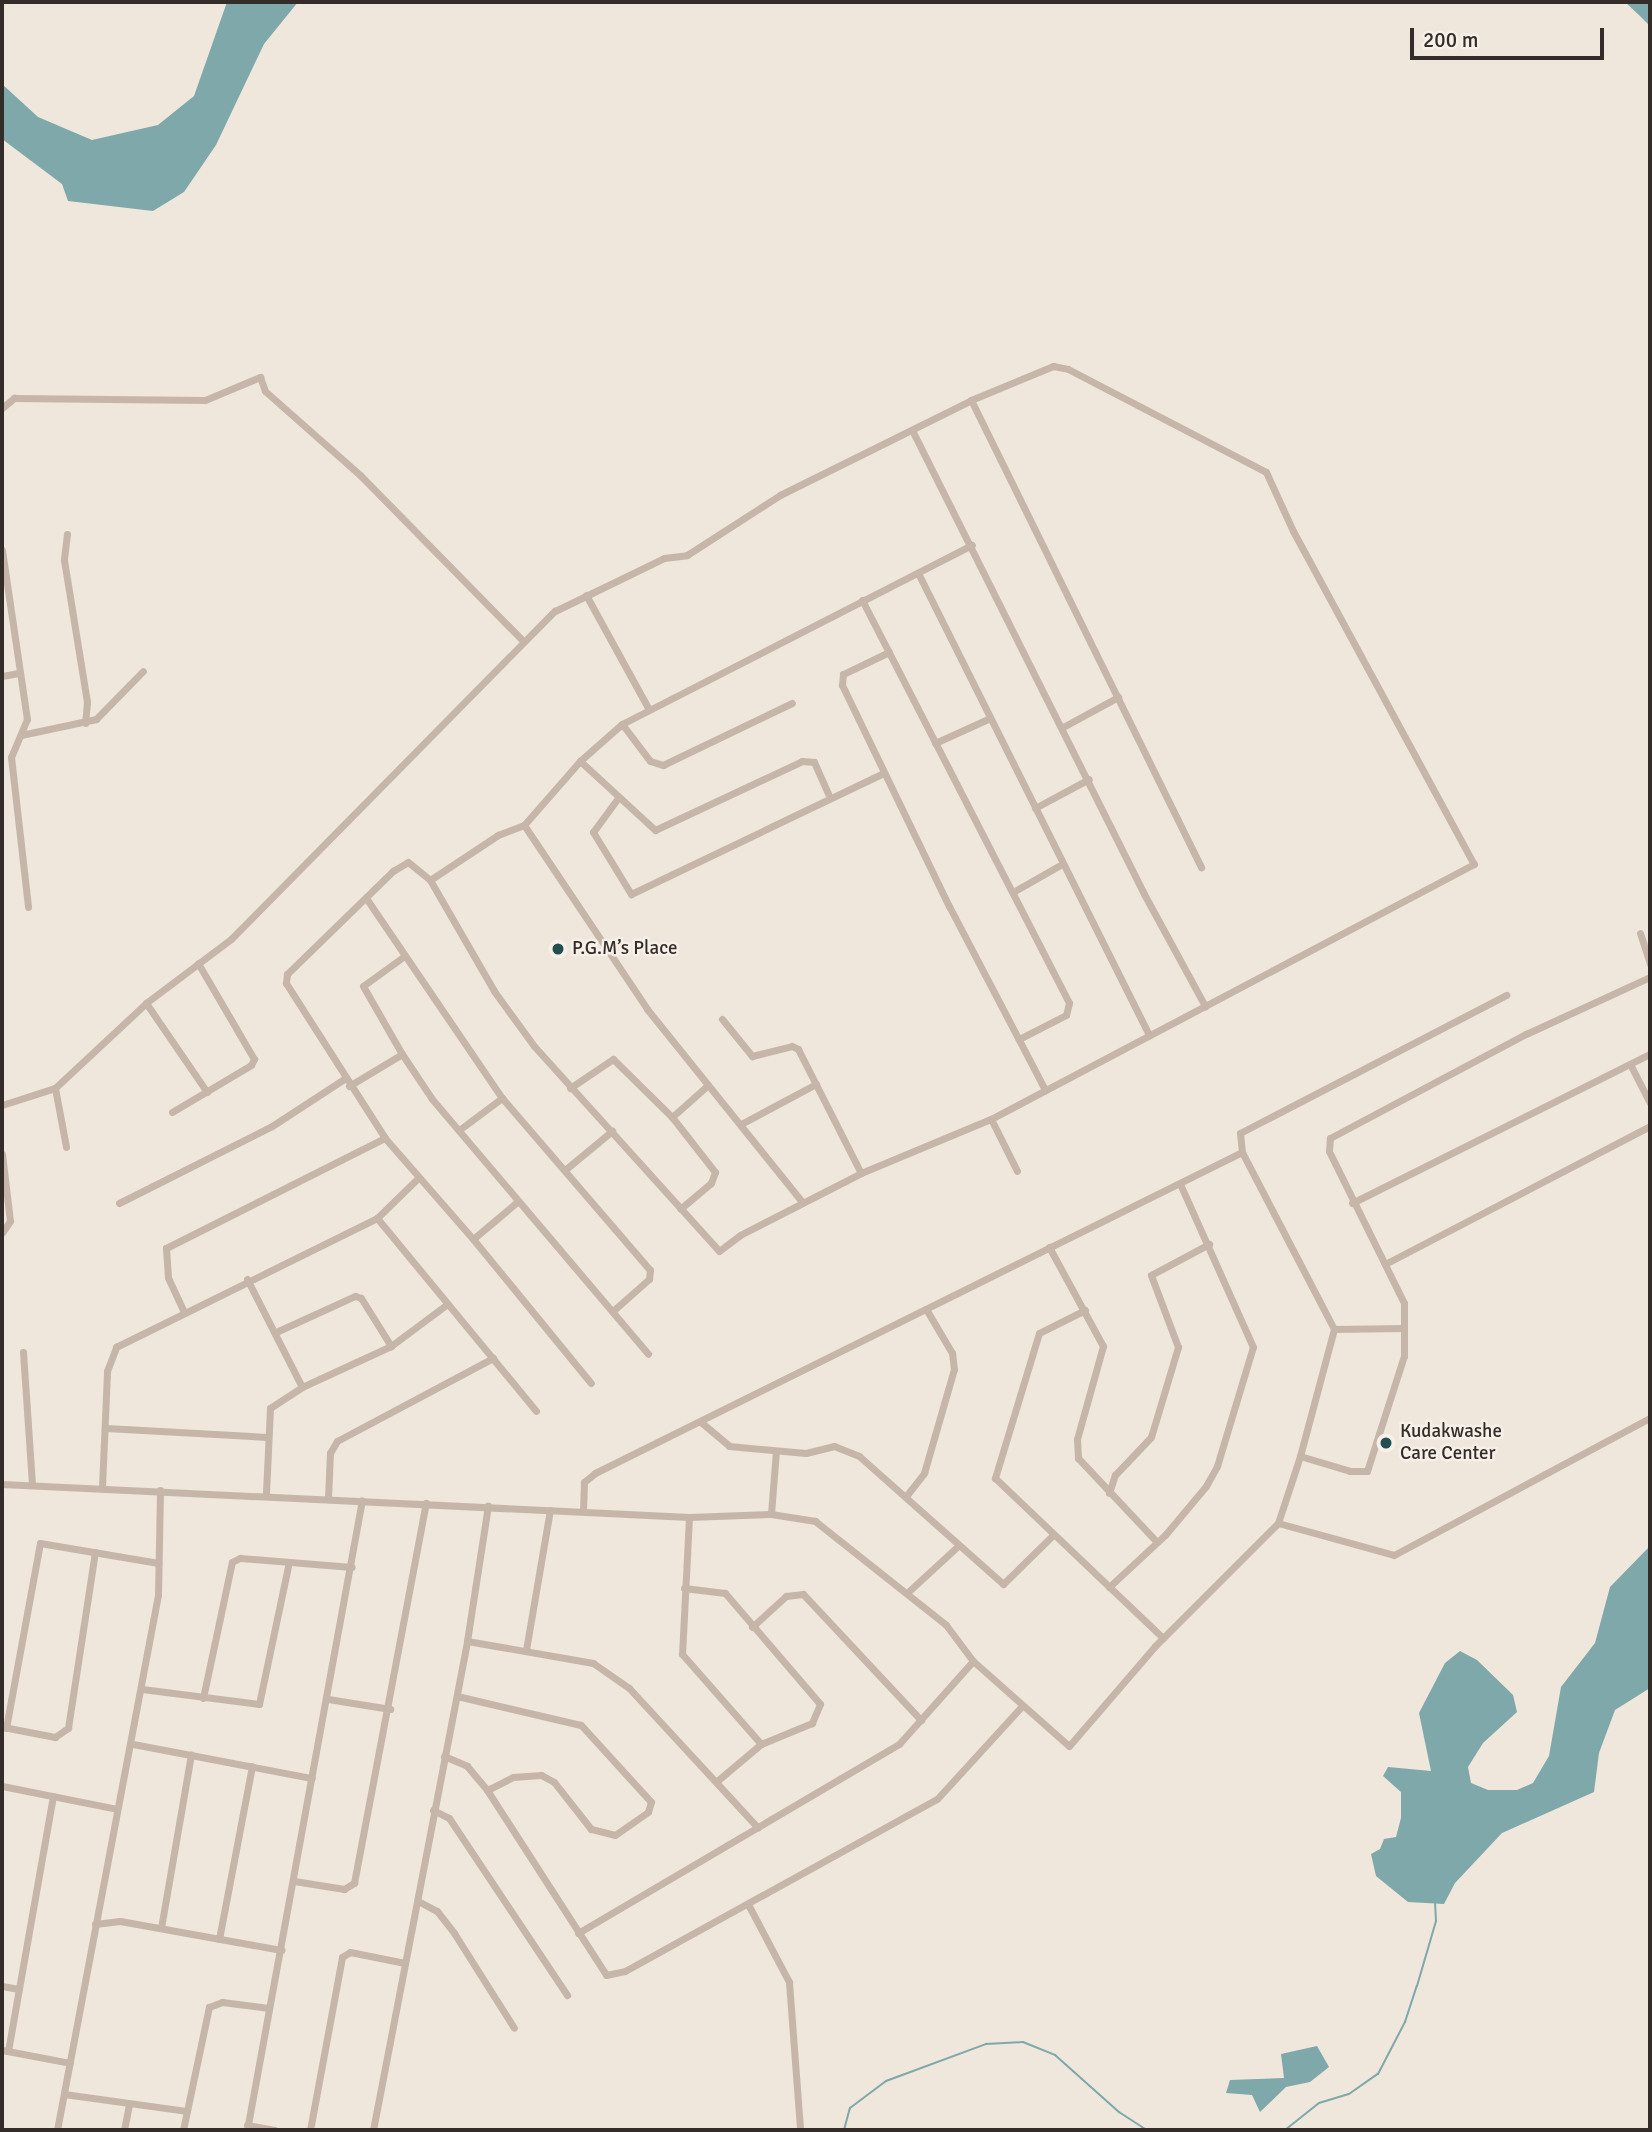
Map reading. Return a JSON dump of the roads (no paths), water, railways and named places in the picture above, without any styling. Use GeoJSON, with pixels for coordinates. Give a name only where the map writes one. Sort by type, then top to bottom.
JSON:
{"type":"FeatureCollection","features":[{"type":"Feature","properties":{"kind":"street"},"geometry":{"type":"LineString","coordinates":[[2,1105],[55,1088],[146,1003],[231,939],[395,776],[522,639],[555,611],[664,558],[687,555],[780,495],[971,400],[1042,368],[1068,369],[1266,472],[1293,531],[1474,864],[991,1119],[861,1173],[802,1202],[719,1251],[570,1088],[494,991],[430,880],[408,862],[393,871],[286,978],[347,1083],[385,1138],[591,1382]]}},
{"type":"Feature","properties":{"kind":"street"},"geometry":{"type":"LineString","coordinates":[[2,408],[14,398],[205,400],[260,377],[265,391],[370,485],[522,639]]}},
{"type":"Feature","properties":{"kind":"street"},"geometry":{"type":"LineString","coordinates":[[971,400],[1201,867]]}},
{"type":"Feature","properties":{"kind":"street"},"geometry":{"type":"LineString","coordinates":[[912,430],[1205,1006]]}},
{"type":"Feature","properties":{"kind":"street"},"geometry":{"type":"LineString","coordinates":[[67,534],[64,560],[87,702],[85,723]]}},
{"type":"Feature","properties":{"kind":"street"},"geometry":{"type":"LineString","coordinates":[[430,880],[498,835],[524,825],[580,761],[622,724],[648,708],[972,545]]}},
{"type":"Feature","properties":{"kind":"street"},"geometry":{"type":"LineString","coordinates":[[2,551],[27,719],[11,757],[28,907]]}},
{"type":"Feature","properties":{"kind":"street"},"geometry":{"type":"LineString","coordinates":[[918,573],[1149,1035]]}},
{"type":"Feature","properties":{"kind":"street"},"geometry":{"type":"LineString","coordinates":[[586,595],[648,708]]}},
{"type":"Feature","properties":{"kind":"street"},"geometry":{"type":"LineString","coordinates":[[862,600],[1069,1003],[1066,1015],[1019,1039]]}},
{"type":"Feature","properties":{"kind":"street"},"geometry":{"type":"LineString","coordinates":[[889,652],[843,674],[842,685],[883,773],[1045,1090]]}},
{"type":"Feature","properties":{"kind":"street"},"geometry":{"type":"LineString","coordinates":[[22,735],[85,723],[100,717],[143,671]]}},
{"type":"Feature","properties":{"kind":"street"},"geometry":{"type":"LineString","coordinates":[[2,676],[19,673]]}},
{"type":"Feature","properties":{"kind":"street"},"geometry":{"type":"LineString","coordinates":[[1063,727],[1118,697]]}},
{"type":"Feature","properties":{"kind":"street"},"geometry":{"type":"LineString","coordinates":[[622,724],[650,761],[663,765],[792,703]]}},
{"type":"Feature","properties":{"kind":"street"},"geometry":{"type":"LineString","coordinates":[[935,743],[990,719]]}},
{"type":"Feature","properties":{"kind":"street"},"geometry":{"type":"LineString","coordinates":[[580,761],[655,830],[802,761],[814,762],[829,795]]}},
{"type":"Feature","properties":{"kind":"street"},"geometry":{"type":"LineString","coordinates":[[618,798],[593,832],[631,894],[829,795],[883,773]]}},
{"type":"Feature","properties":{"kind":"street"},"geometry":{"type":"LineString","coordinates":[[1035,807],[1089,779]]}},
{"type":"Feature","properties":{"kind":"street"},"geometry":{"type":"LineString","coordinates":[[524,825],[647,1009],[802,1202]]}},
{"type":"Feature","properties":{"kind":"street"},"geometry":{"type":"LineString","coordinates":[[1013,891],[1062,864]]}},
{"type":"Feature","properties":{"kind":"street"},"geometry":{"type":"LineString","coordinates":[[366,898],[403,957],[502,1098],[566,1169],[650,1270],[649,1279],[614,1310]]}},
{"type":"Feature","properties":{"kind":"street"},"geometry":{"type":"LineString","coordinates":[[1640,933],[1650,964]]}},
{"type":"Feature","properties":{"kind":"street"},"geometry":{"type":"LineString","coordinates":[[403,957],[363,986],[402,1054],[517,1202],[614,1310],[648,1354]]}},
{"type":"Feature","properties":{"kind":"street"},"geometry":{"type":"LineString","coordinates":[[172,1112],[251,1065],[254,1052],[198,963]]}},
{"type":"Feature","properties":{"kind":"street"},"geometry":{"type":"LineString","coordinates":[[1300,1456],[1350,1471],[1367,1471],[1404,1356],[1404,1303],[1352,1203],[1329,1151],[1330,1138],[1526,1034],[1650,977]]}},
{"type":"Feature","properties":{"kind":"street"},"geometry":{"type":"LineString","coordinates":[[2,1484],[266,1493],[689,1517],[771,1514],[823,1524],[951,1630],[973,1661],[1021,1707],[1069,1746],[1163,1638],[1278,1523],[1300,1456],[1334,1329],[1242,1152],[1240,1133],[1506,995]]}},
{"type":"Feature","properties":{"kind":"street"},"geometry":{"type":"LineString","coordinates":[[146,1003],[207,1092]]}},
{"type":"Feature","properties":{"kind":"street"},"geometry":{"type":"LineString","coordinates":[[722,1020],[752,1056],[795,1046],[861,1173]]}},
{"type":"Feature","properties":{"kind":"street"},"geometry":{"type":"LineString","coordinates":[[119,1203],[272,1126],[402,1054]]}},
{"type":"Feature","properties":{"kind":"street"},"geometry":{"type":"LineString","coordinates":[[1352,1203],[1650,1054]]}},
{"type":"Feature","properties":{"kind":"street"},"geometry":{"type":"LineString","coordinates":[[570,1088],[613,1059],[672,1117],[715,1172],[711,1183],[680,1209]]}},
{"type":"Feature","properties":{"kind":"street"},"geometry":{"type":"LineString","coordinates":[[1630,1064],[1650,1103]]}},
{"type":"Feature","properties":{"kind":"street"},"geometry":{"type":"LineString","coordinates":[[741,1124],[816,1084]]}},
{"type":"Feature","properties":{"kind":"street"},"geometry":{"type":"LineString","coordinates":[[672,1117],[708,1085]]}},
{"type":"Feature","properties":{"kind":"street"},"geometry":{"type":"LineString","coordinates":[[55,1088],[66,1147]]}},
{"type":"Feature","properties":{"kind":"street"},"geometry":{"type":"LineString","coordinates":[[459,1130],[502,1098]]}},
{"type":"Feature","properties":{"kind":"street"},"geometry":{"type":"LineString","coordinates":[[991,1119],[1017,1171]]}},
{"type":"Feature","properties":{"kind":"street"},"geometry":{"type":"LineString","coordinates":[[1385,1264],[1650,1126]]}},
{"type":"Feature","properties":{"kind":"street"},"geometry":{"type":"LineString","coordinates":[[566,1169],[612,1131]]}},
{"type":"Feature","properties":{"kind":"street"},"geometry":{"type":"LineString","coordinates":[[184,1312],[168,1277],[166,1248],[385,1138]]}},
{"type":"Feature","properties":{"kind":"street"},"geometry":{"type":"LineString","coordinates":[[583,1511],[584,1482],[595,1473],[702,1423],[1242,1152]]}},
{"type":"Feature","properties":{"kind":"street"},"geometry":{"type":"LineString","coordinates":[[2,1154],[10,1221],[2,1233]]}},
{"type":"Feature","properties":{"kind":"street"},"geometry":{"type":"LineString","coordinates":[[102,1487],[112,1352],[247,1279],[377,1218],[418,1178]]}},
{"type":"Feature","properties":{"kind":"street"},"geometry":{"type":"LineString","coordinates":[[1109,1587],[1186,1511],[1215,1472],[1253,1347],[1181,1184]]}},
{"type":"Feature","properties":{"kind":"street"},"geometry":{"type":"LineString","coordinates":[[473,1239],[517,1202]]}},
{"type":"Feature","properties":{"kind":"street"},"geometry":{"type":"LineString","coordinates":[[377,1218],[536,1411]]}},
{"type":"Feature","properties":{"kind":"street"},"geometry":{"type":"LineString","coordinates":[[1109,1493],[1115,1475],[1151,1437],[1178,1347],[1151,1275],[1209,1244]]}},
{"type":"Feature","properties":{"kind":"street"},"geometry":{"type":"LineString","coordinates":[[1049,1247],[1103,1346],[1076,1447],[1082,1466],[1156,1540]]}},
{"type":"Feature","properties":{"kind":"street"},"geometry":{"type":"LineString","coordinates":[[247,1279],[302,1387]]}},
{"type":"Feature","properties":{"kind":"street"},"geometry":{"type":"LineString","coordinates":[[276,1332],[355,1296],[362,1298],[391,1346]]}},
{"type":"Feature","properties":{"kind":"street"},"geometry":{"type":"LineString","coordinates":[[266,1493],[267,1437],[275,1401],[391,1346],[446,1305]]}},
{"type":"Feature","properties":{"kind":"street"},"geometry":{"type":"LineString","coordinates":[[907,1495],[924,1473],[954,1369],[952,1353],[926,1309]]}},
{"type":"Feature","properties":{"kind":"street"},"geometry":{"type":"LineString","coordinates":[[1085,1310],[1039,1334],[995,1478],[1163,1638]]}},
{"type":"Feature","properties":{"kind":"street"},"geometry":{"type":"LineString","coordinates":[[1334,1329],[1404,1328]]}},
{"type":"Feature","properties":{"kind":"street"},"geometry":{"type":"LineString","coordinates":[[23,1352],[32,1485]]}},
{"type":"Feature","properties":{"kind":"street"},"geometry":{"type":"LineString","coordinates":[[328,1498],[330,1453],[337,1441],[493,1358]]}},
{"type":"Feature","properties":{"kind":"street"},"geometry":{"type":"LineString","coordinates":[[1278,1523],[1394,1555],[1650,1418]]}},
{"type":"Feature","properties":{"kind":"street"},"geometry":{"type":"LineString","coordinates":[[702,1423],[729,1446],[806,1453],[838,1447],[859,1456],[907,1495],[1003,1584],[1053,1535]]}},
{"type":"Feature","properties":{"kind":"street"},"geometry":{"type":"LineString","coordinates":[[106,1428],[267,1437]]}},
{"type":"Feature","properties":{"kind":"street"},"geometry":{"type":"LineString","coordinates":[[771,1514],[776,1451]]}},
{"type":"Feature","properties":{"kind":"street"},"geometry":{"type":"LineString","coordinates":[[57,2130],[117,1809],[133,1744],[158,1595],[160,1490]]}},
{"type":"Feature","properties":{"kind":"street"},"geometry":{"type":"LineString","coordinates":[[275,2130],[247,2128],[328,1699],[362,1500]]}},
{"type":"Feature","properties":{"kind":"street"},"geometry":{"type":"LineString","coordinates":[[294,1881],[344,1889],[354,1883],[390,1709],[426,1503]]}},
{"type":"Feature","properties":{"kind":"street"},"geometry":{"type":"LineString","coordinates":[[373,2130],[467,1642],[488,1506]]}},
{"type":"Feature","properties":{"kind":"street"},"geometry":{"type":"LineString","coordinates":[[526,1650],[550,1510]]}},
{"type":"Feature","properties":{"kind":"street"},"geometry":{"type":"LineString","coordinates":[[689,1517],[684,1588],[684,1660],[761,1744]]}},
{"type":"Feature","properties":{"kind":"street"},"geometry":{"type":"LineString","coordinates":[[95,1552],[68,1728],[55,1737],[4,1727],[37,1547],[46,1543],[158,1563]]}},
{"type":"Feature","properties":{"kind":"street"},"geometry":{"type":"LineString","coordinates":[[908,1592],[959,1545]]}},
{"type":"Feature","properties":{"kind":"street"},"geometry":{"type":"LineString","coordinates":[[203,1698],[227,1570],[240,1558],[352,1567]]}},
{"type":"Feature","properties":{"kind":"street"},"geometry":{"type":"LineString","coordinates":[[142,1689],[259,1704],[289,1562]]}},
{"type":"Feature","properties":{"kind":"street"},"geometry":{"type":"LineString","coordinates":[[684,1588],[722,1590],[820,1704],[812,1723],[761,1744],[717,1780]]}},
{"type":"Feature","properties":{"kind":"street"},"geometry":{"type":"LineString","coordinates":[[752,1627],[786,1597],[803,1594],[920,1720]]}},
{"type":"Feature","properties":{"kind":"street"},"geometry":{"type":"LineString","coordinates":[[467,1642],[588,1661],[623,1683],[717,1780],[758,1828]]}},
{"type":"Feature","properties":{"kind":"street"},"geometry":{"type":"LineString","coordinates":[[578,1933],[899,1744],[973,1661]]}},
{"type":"Feature","properties":{"kind":"street"},"geometry":{"type":"LineString","coordinates":[[457,1696],[581,1725],[651,1802],[648,1812],[615,1835],[591,1829],[554,1782],[541,1775],[513,1777],[487,1790]]}},
{"type":"Feature","properties":{"kind":"street"},"geometry":{"type":"LineString","coordinates":[[328,1699],[390,1709]]}},
{"type":"Feature","properties":{"kind":"street"},"geometry":{"type":"LineString","coordinates":[[444,1756],[467,1766],[487,1790],[606,1975],[625,1971],[749,1906],[937,1799],[1021,1707]]}},
{"type":"Feature","properties":{"kind":"street"},"geometry":{"type":"LineString","coordinates":[[133,1744],[313,1778]]}},
{"type":"Feature","properties":{"kind":"street"},"geometry":{"type":"LineString","coordinates":[[161,1928],[191,1755]]}},
{"type":"Feature","properties":{"kind":"street"},"geometry":{"type":"LineString","coordinates":[[219,1939],[252,1766]]}},
{"type":"Feature","properties":{"kind":"street"},"geometry":{"type":"LineString","coordinates":[[2,1786],[117,1809]]}},
{"type":"Feature","properties":{"kind":"street"},"geometry":{"type":"LineString","coordinates":[[53,1796],[19,1989],[5,2051],[70,2063]]}},
{"type":"Feature","properties":{"kind":"street"},"geometry":{"type":"LineString","coordinates":[[433,1810],[449,1818],[567,1995]]}},
{"type":"Feature","properties":{"kind":"street"},"geometry":{"type":"LineString","coordinates":[[418,1901],[437,1911],[454,1933],[514,2028]]}},
{"type":"Feature","properties":{"kind":"street"},"geometry":{"type":"LineString","coordinates":[[749,1906],[789,1982],[800,2130]]}},
{"type":"Feature","properties":{"kind":"street"},"geometry":{"type":"LineString","coordinates":[[95,1924],[120,1921],[281,1950]]}},
{"type":"Feature","properties":{"kind":"street"},"geometry":{"type":"LineString","coordinates":[[310,2130],[342,1957],[350,1952],[405,1963]]}},
{"type":"Feature","properties":{"kind":"street"},"geometry":{"type":"LineString","coordinates":[[2,1986],[19,1989]]}},
{"type":"Feature","properties":{"kind":"street"},"geometry":{"type":"LineString","coordinates":[[183,2130],[209,2007],[222,2002],[269,2008]]}},
{"type":"Feature","properties":{"kind":"street"},"geometry":{"type":"LineString","coordinates":[[64,2094],[186,2111]]}},
{"type":"Feature","properties":{"kind":"street"},"geometry":{"type":"LineString","coordinates":[[124,2130],[129,2104]]}},
{"type":"Feature","properties":{"kind":"water"},"geometry":{"type":"Polygon","coordinates":[[[227,2],[298,2],[264,44],[216,145],[184,192],[153,211],[68,201],[62,184],[2,139],[2,84],[38,117],[92,140],[158,125],[194,96],[227,2]]]}},
{"type":"Feature","properties":{"kind":"water"},"geometry":{"type":"Polygon","coordinates":[[[1625,2],[1650,2],[1650,26],[1640,16],[1625,2]]]}},
{"type":"Feature","properties":{"kind":"water"},"geometry":{"type":"Polygon","coordinates":[[[1650,1546],[1650,1688],[1615,1710],[1599,1753],[1594,1792],[1502,1833],[1455,1883],[1444,1904],[1408,1902],[1376,1876],[1371,1854],[1380,1849],[1384,1839],[1396,1837],[1401,1818],[1401,1792],[1383,1776],[1388,1767],[1431,1771],[1419,1713],[1445,1663],[1460,1651],[1477,1660],[1513,1695],[1517,1712],[1483,1743],[1468,1767],[1471,1783],[1488,1790],[1517,1790],[1533,1783],[1549,1756],[1561,1687],[1595,1643],[1610,1587],[1650,1546]]]}},
{"type":"Feature","properties":{"kind":"water"},"geometry":{"type":"Polygon","coordinates":[[[1317,2046],[1329,2067],[1310,2082],[1286,2087],[1260,2112],[1252,2095],[1226,2093],[1230,2080],[1284,2078],[1281,2054],[1317,2046]]]}},
{"type":"Feature","properties":{"kind":"waterway"},"geometry":{"type":"LineString","coordinates":[[1285,2130],[1319,2103],[1349,2094],[1378,2074],[1405,2022],[1436,1921],[1435,1904]]}},
{"type":"Feature","properties":{"kind":"waterway"},"geometry":{"type":"LineString","coordinates":[[844,2130],[850,2108],[886,2081],[986,2044],[1023,2042],[1055,2055],[1119,2112],[1147,2130]]}},
{"type":"Feature","properties":{"kind":"place","name":"P.G.M’s Place"},"geometry":{"type":"Point","coordinates":[558,949]}},
{"type":"Feature","properties":{"kind":"place","name":"Kudakwashe Care Center"},"geometry":{"type":"Point","coordinates":[1386,1443]}}]}
